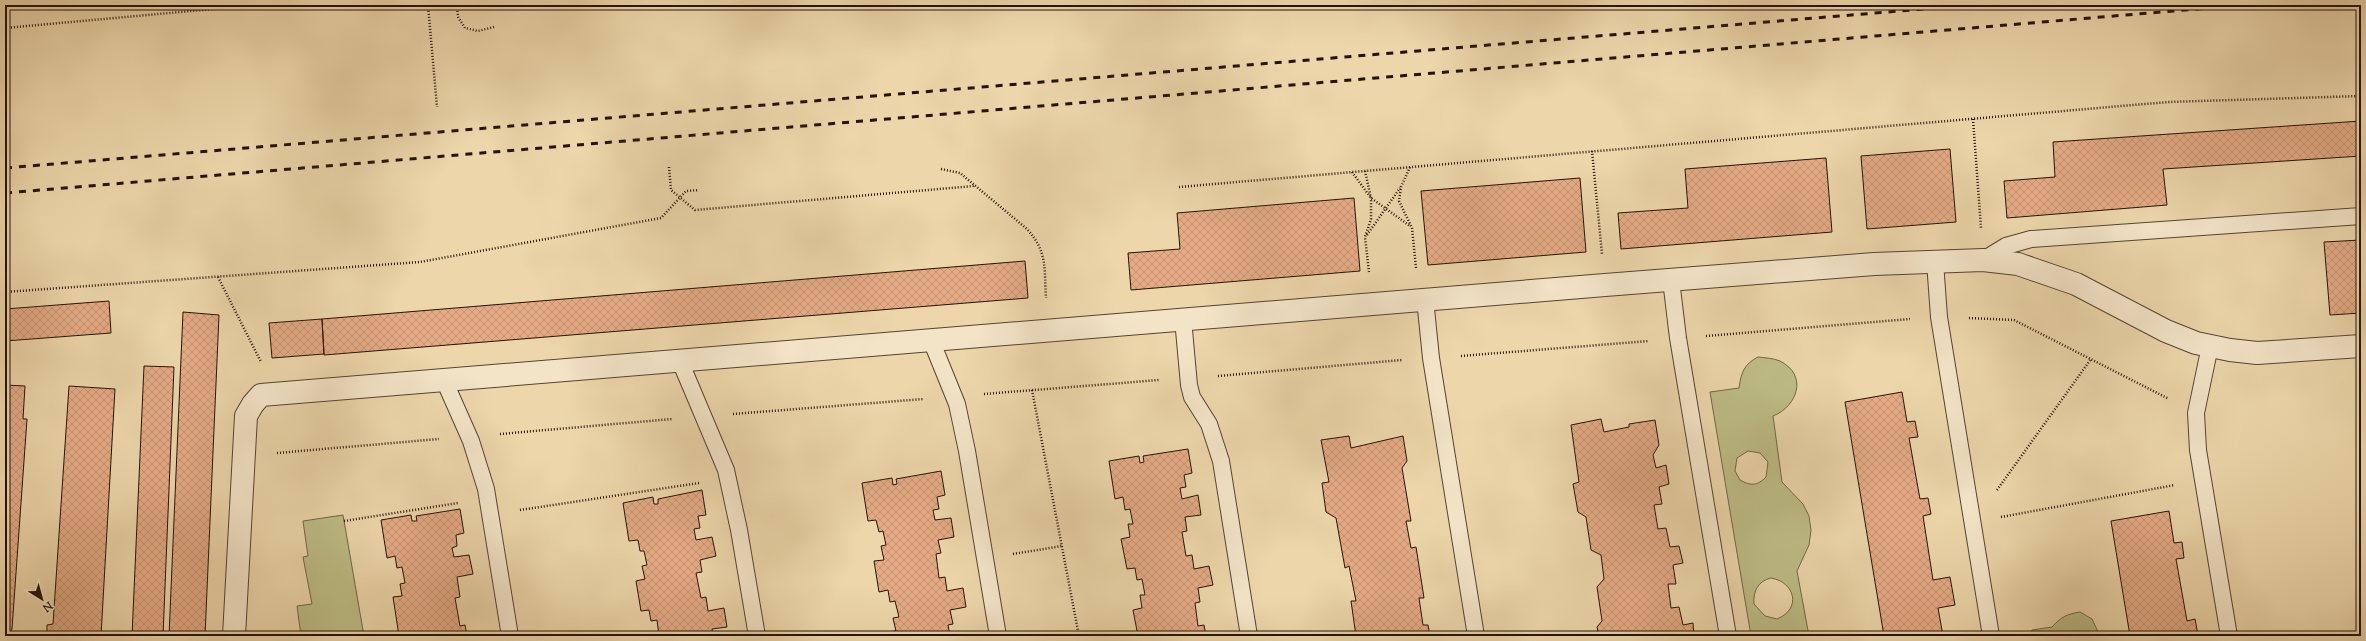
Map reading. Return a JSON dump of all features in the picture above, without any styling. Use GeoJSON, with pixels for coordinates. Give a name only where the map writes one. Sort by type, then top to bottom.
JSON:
{"type":"FeatureCollection","features":[{"type":"Feature","properties":{"kind":"street"},"geometry":{"type":"LineString","coordinates":[[234,636],[246,416],[253,404],[261,395],[1606,285],[1874,264],[1983,260],[2018,264],[2076,284],[2166,331],[2196,343],[2258,353],[2361,346]]}},
{"type":"Feature","properties":{"kind":"lane"},"geometry":{"type":"LineString","coordinates":[[1983,260],[2006,246],[2031,239],[2361,216]]}},
{"type":"Feature","properties":{"kind":"lane"},"geometry":{"type":"LineString","coordinates":[[1935,262],[1939,317],[1991,636]]}},
{"type":"Feature","properties":{"kind":"lane"},"geometry":{"type":"LineString","coordinates":[[1671,280],[1678,338],[1728,636]]}},
{"type":"Feature","properties":{"kind":"lane"},"geometry":{"type":"LineString","coordinates":[[1422,300],[1476,636]]}},
{"type":"Feature","properties":{"kind":"lane"},"geometry":{"type":"LineString","coordinates":[[1183,319],[1192,397],[1209,424],[1216,440],[1248,636]]}},
{"type":"Feature","properties":{"kind":"lane"},"geometry":{"type":"LineString","coordinates":[[931,340],[954,397],[967,450],[998,636]]}},
{"type":"Feature","properties":{"kind":"lane"},"geometry":{"type":"LineString","coordinates":[[2210,346],[2196,413],[2198,450],[2229,636]]}},
{"type":"Feature","properties":{"kind":"lane"},"geometry":{"type":"LineString","coordinates":[[680,361],[704,416],[728,478],[740,530],[757,636]]}},
{"type":"Feature","properties":{"kind":"lane"},"geometry":{"type":"LineString","coordinates":[[444,380],[480,467],[488,498],[492,515],[510,636]]}},
{"type":"Feature","properties":{"kind":"path"},"geometry":{"type":"LineString","coordinates":[[5,28],[257,5]]}},
{"type":"Feature","properties":{"kind":"path"},"geometry":{"type":"LineString","coordinates":[[428,5],[437,107]]}},
{"type":"Feature","properties":{"kind":"path"},"geometry":{"type":"LineString","coordinates":[[457,5],[458,17],[465,28],[478,31],[494,27]]}},
{"type":"Feature","properties":{"kind":"path"},"geometry":{"type":"LineString","coordinates":[[1178,186],[2168,102],[2361,96]]}},
{"type":"Feature","properties":{"kind":"path"},"geometry":{"type":"LineString","coordinates":[[1973,119],[1983,260]]}},
{"type":"Feature","properties":{"kind":"path"},"geometry":{"type":"LineString","coordinates":[[1592,151],[1606,285]]}},
{"type":"Feature","properties":{"kind":"path"},"geometry":{"type":"LineString","coordinates":[[669,167],[671,190],[695,210],[974,186]]}},
{"type":"Feature","properties":{"kind":"path"},"geometry":{"type":"LineString","coordinates":[[1366,237],[1401,187],[1411,167]]}},
{"type":"Feature","properties":{"kind":"path"},"geometry":{"type":"LineString","coordinates":[[941,169],[960,173],[1027,229],[1041,246],[1048,330]]}},
{"type":"Feature","properties":{"kind":"path"},"geometry":{"type":"LineString","coordinates":[[1365,171],[1372,198],[1371,219],[1366,237],[1372,304]]}},
{"type":"Feature","properties":{"kind":"path"},"geometry":{"type":"LineString","coordinates":[[1352,172],[1372,198],[1412,228]]}},
{"type":"Feature","properties":{"kind":"path"},"geometry":{"type":"LineString","coordinates":[[1401,187],[1398,201],[1412,228],[1422,300]]}},
{"type":"Feature","properties":{"kind":"path"},"geometry":{"type":"LineString","coordinates":[[5,292],[420,262],[504,248],[661,218],[686,191],[699,190]]}},
{"type":"Feature","properties":{"kind":"path"},"geometry":{"type":"LineString","coordinates":[[218,277],[278,394]]}},
{"type":"Feature","properties":{"kind":"path"},"geometry":{"type":"LineString","coordinates":[[244,456],[704,416],[1939,317],[2014,320],[2196,413]]}},
{"type":"Feature","properties":{"kind":"path"},"geometry":{"type":"LineString","coordinates":[[1973,523],[2091,359]]}},
{"type":"Feature","properties":{"kind":"path"},"geometry":{"type":"LineString","coordinates":[[1032,390],[1079,636]]}},
{"type":"Feature","properties":{"kind":"path"},"geometry":{"type":"LineString","coordinates":[[492,515],[728,478]]}},
{"type":"Feature","properties":{"kind":"path"},"geometry":{"type":"LineString","coordinates":[[1973,523],[2203,480]]}},
{"type":"Feature","properties":{"kind":"path"},"geometry":{"type":"LineString","coordinates":[[344,521],[488,498]]}},
{"type":"Feature","properties":{"kind":"path"},"geometry":{"type":"LineString","coordinates":[[985,559],[1062,546]]}},
{"type":"Feature","properties":{"kind":"shaded area"},"geometry":{"type":"Polygon","coordinates":[[[1758,357],[1780,361],[1789,367],[1797,382],[1794,398],[1782,411],[1773,416],[1782,482],[1803,504],[1809,516],[1811,530],[1809,545],[1797,571],[1809,636],[1751,636],[1710,392],[1739,388],[1746,366],[1758,357]],[[1748,451],[1737,458],[1735,471],[1740,480],[1754,484],[1760,482],[1766,477],[1768,462],[1760,453],[1748,451]],[[1771,578],[1766,579],[1757,587],[1754,595],[1754,604],[1765,616],[1777,619],[1785,615],[1790,609],[1792,596],[1786,585],[1779,580],[1771,578]]]}},
{"type":"Feature","properties":{"kind":"shaded area"},"geometry":{"type":"Polygon","coordinates":[[[343,515],[364,636],[301,636],[297,606],[312,604],[303,557],[308,556],[303,521],[343,515]]]}},
{"type":"Feature","properties":{"kind":"shaded area"},"geometry":{"type":"Polygon","coordinates":[[[2080,612],[2092,619],[2100,636],[2027,636],[2032,630],[2052,627],[2064,616],[2080,612]]]}},
{"type":"Feature","properties":{"kind":"building"},"geometry":{"type":"Polygon","coordinates":[[[2361,121],[2361,156],[2163,169],[2167,205],[2007,218],[2004,181],[2055,177],[2053,142],[2361,121]]]}},
{"type":"Feature","properties":{"kind":"building"},"geometry":{"type":"Polygon","coordinates":[[[1950,149],[1956,222],[1867,229],[1861,156],[1950,149]]]}},
{"type":"Feature","properties":{"kind":"building"},"geometry":{"type":"Polygon","coordinates":[[[1826,158],[1832,232],[1621,249],[1618,213],[1688,208],[1685,169],[1826,158]]]}},
{"type":"Feature","properties":{"kind":"building"},"geometry":{"type":"Polygon","coordinates":[[[1580,178],[1586,252],[1428,265],[1421,191],[1580,178]]]}},
{"type":"Feature","properties":{"kind":"building"},"geometry":{"type":"Polygon","coordinates":[[[1354,198],[1360,271],[1131,290],[1128,253],[1180,249],[1177,213],[1354,198]]]}},
{"type":"Feature","properties":{"kind":"building"},"geometry":{"type":"Polygon","coordinates":[[[2361,240],[2361,313],[2330,315],[2324,242],[2361,240]]]}},
{"type":"Feature","properties":{"kind":"building"},"geometry":{"type":"Polygon","coordinates":[[[1025,261],[1028,298],[324,355],[322,319],[1025,261]]]}},
{"type":"Feature","properties":{"kind":"building"},"geometry":{"type":"Polygon","coordinates":[[[109,301],[111,333],[5,341],[5,309],[109,301]]]}},
{"type":"Feature","properties":{"kind":"building"},"geometry":{"type":"Polygon","coordinates":[[[183,312],[219,315],[205,636],[169,636],[183,312]]]}},
{"type":"Feature","properties":{"kind":"building"},"geometry":{"type":"Polygon","coordinates":[[[322,319],[324,354],[272,358],[269,323],[322,319]]]}},
{"type":"Feature","properties":{"kind":"building"},"geometry":{"type":"Polygon","coordinates":[[[144,366],[174,367],[163,636],[132,636],[144,366]]]}},
{"type":"Feature","properties":{"kind":"building"},"geometry":{"type":"Polygon","coordinates":[[[5,385],[25,386],[23,419],[27,419],[12,629],[8,636],[5,636],[5,385]]]}},
{"type":"Feature","properties":{"kind":"building"},"geometry":{"type":"Polygon","coordinates":[[[69,386],[115,389],[101,636],[47,636],[47,625],[53,624],[69,386]]]}},
{"type":"Feature","properties":{"kind":"building"},"geometry":{"type":"Polygon","coordinates":[[[1902,392],[1907,422],[1915,421],[1918,437],[1909,438],[1920,499],[1928,498],[1931,514],[1923,516],[1933,580],[1950,577],[1955,605],[1938,608],[1943,636],[1884,636],[1845,402],[1902,392]]]}},
{"type":"Feature","properties":{"kind":"building"},"geometry":{"type":"Polygon","coordinates":[[[1601,419],[1604,432],[1629,427],[1629,424],[1655,420],[1659,445],[1653,455],[1656,468],[1666,465],[1669,484],[1659,487],[1662,504],[1654,505],[1658,529],[1666,528],[1670,547],[1679,546],[1683,563],[1673,565],[1676,584],[1668,584],[1671,608],[1679,607],[1683,625],[1693,623],[1694,636],[1599,636],[1597,627],[1602,621],[1597,587],[1604,579],[1601,555],[1591,550],[1586,517],[1578,512],[1573,484],[1579,482],[1571,425],[1601,419]]]}},
{"type":"Feature","properties":{"kind":"building"},"geometry":{"type":"Polygon","coordinates":[[[1349,436],[1351,448],[1403,436],[1407,461],[1402,468],[1411,521],[1406,521],[1411,548],[1416,547],[1424,598],[1419,598],[1423,625],[1428,625],[1430,636],[1356,636],[1351,601],[1356,601],[1349,566],[1345,568],[1336,518],[1326,512],[1322,483],[1329,482],[1321,440],[1349,436]]]}},
{"type":"Feature","properties":{"kind":"building"},"geometry":{"type":"Polygon","coordinates":[[[1188,449],[1192,473],[1184,475],[1186,487],[1180,488],[1182,499],[1198,495],[1201,515],[1185,517],[1187,531],[1182,532],[1186,556],[1192,555],[1194,569],[1209,566],[1213,585],[1198,588],[1200,602],[1195,603],[1198,626],[1204,625],[1206,636],[1138,636],[1133,610],[1142,608],[1140,595],[1145,595],[1142,579],[1137,580],[1135,568],[1127,569],[1121,539],[1130,537],[1128,524],[1133,524],[1130,509],[1125,510],[1123,497],[1115,499],[1109,461],[1139,456],[1140,463],[1144,462],[1143,456],[1188,449]]]}},
{"type":"Feature","properties":{"kind":"building"},"geometry":{"type":"Polygon","coordinates":[[[941,471],[945,495],[937,497],[939,509],[933,510],[935,520],[951,518],[954,537],[938,540],[941,553],[936,554],[939,578],[945,577],[947,591],[963,588],[966,607],[950,610],[953,624],[948,625],[950,636],[887,636],[886,632],[896,631],[893,618],[899,617],[895,601],[890,602],[888,590],[879,592],[874,561],[884,560],[881,546],[886,545],[883,531],[879,532],[876,520],[868,521],[862,483],[892,478],[893,485],[897,484],[896,479],[941,471]]]}},
{"type":"Feature","properties":{"kind":"building"},"geometry":{"type":"Polygon","coordinates":[[[702,490],[706,515],[698,516],[700,528],[694,529],[696,540],[712,537],[716,556],[700,560],[702,572],[696,573],[701,598],[706,597],[708,611],[724,608],[727,627],[712,629],[713,636],[659,636],[657,620],[651,621],[649,610],[641,611],[636,581],[645,579],[642,566],[647,565],[644,551],[640,551],[638,540],[629,541],[623,503],[653,497],[654,504],[658,504],[658,499],[702,490]]]}},
{"type":"Feature","properties":{"kind":"building"},"geometry":{"type":"Polygon","coordinates":[[[460,509],[464,533],[456,535],[457,546],[452,548],[454,557],[469,555],[473,574],[457,577],[460,597],[455,598],[460,626],[465,625],[467,636],[399,636],[393,597],[402,596],[400,584],[405,583],[402,567],[397,568],[395,556],[387,558],[381,520],[411,515],[412,521],[417,521],[416,516],[460,509]]]}},
{"type":"Feature","properties":{"kind":"building"},"geometry":{"type":"Polygon","coordinates":[[[2169,511],[2174,543],[2182,542],[2184,558],[2176,559],[2187,621],[2195,619],[2198,635],[2130,636],[2111,521],[2169,511]]]}},
{"type":"Feature","properties":{"kind":"railway"},"geometry":{"type":"LineString","coordinates":[[5,168],[1972,5]]}},
{"type":"Feature","properties":{"kind":"railway"},"geometry":{"type":"LineString","coordinates":[[5,193],[2245,5]]}}]}
